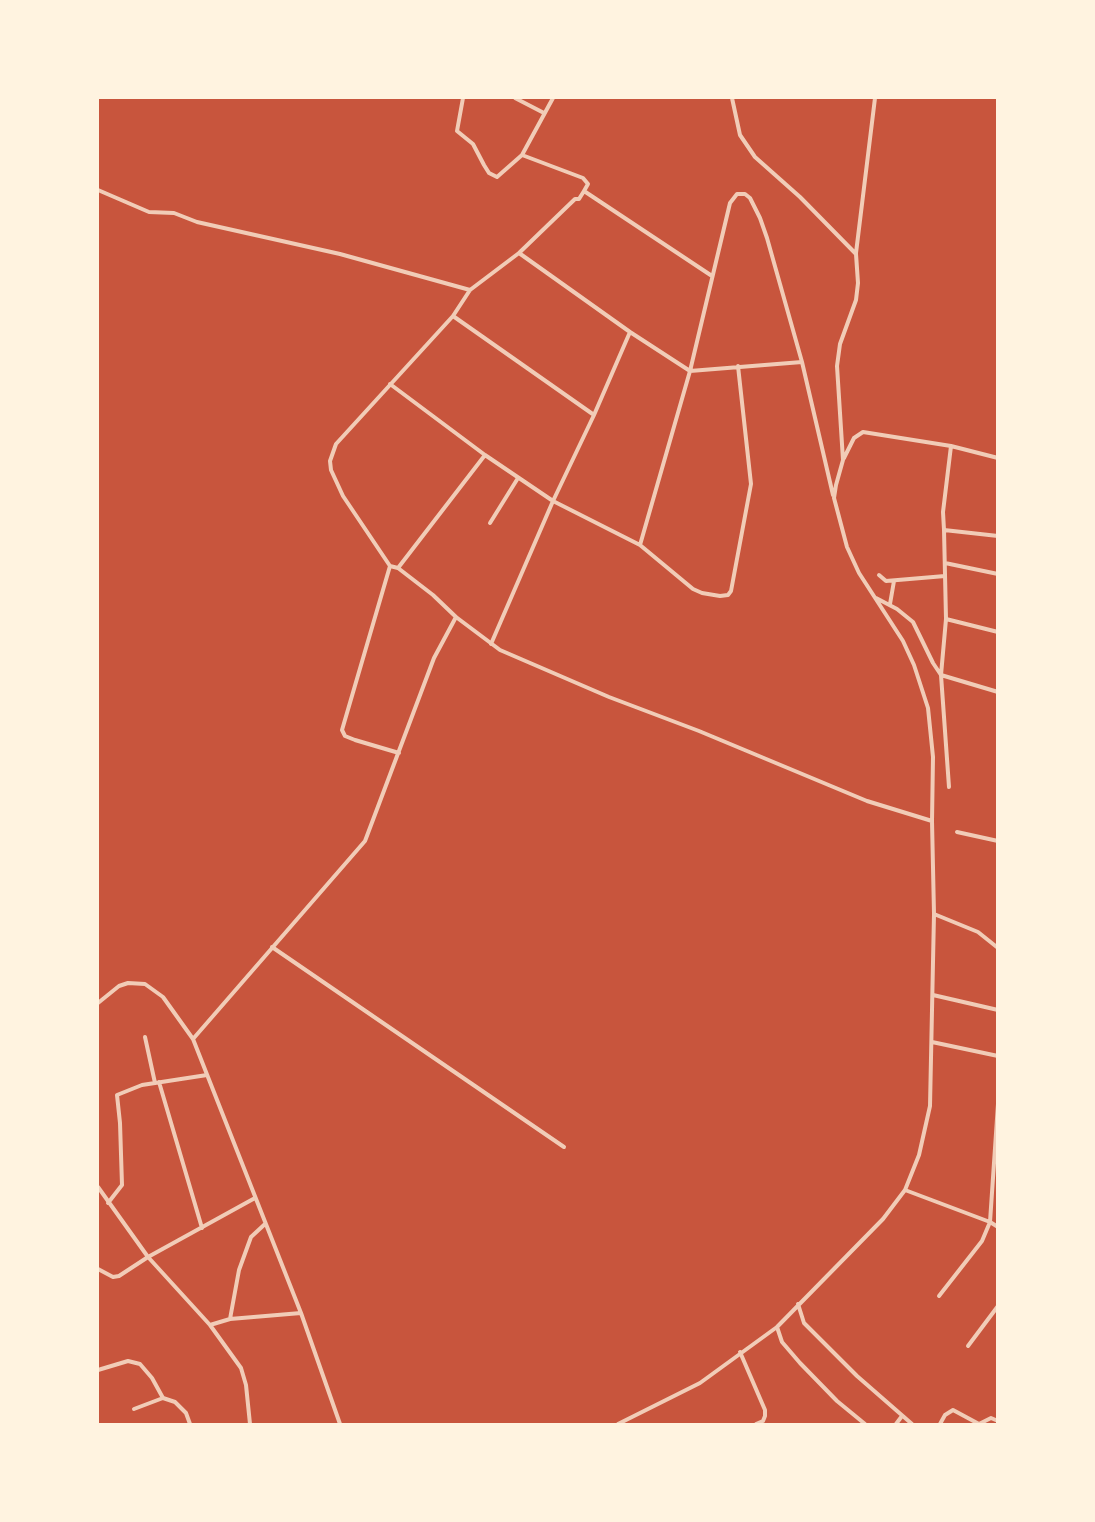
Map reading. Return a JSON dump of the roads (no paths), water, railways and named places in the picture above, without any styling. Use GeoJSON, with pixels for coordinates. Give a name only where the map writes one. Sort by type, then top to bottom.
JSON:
{"type":"FeatureCollection","features":[{"type":"Feature","properties":{"kind":"street"},"geometry":{"type":"LineString","coordinates":[[463,98],[457,131],[473,144],[489,173],[494,177],[500,176],[522,155],[553,98]]}},
{"type":"Feature","properties":{"kind":"street"},"geometry":{"type":"LineString","coordinates":[[515,98],[544,113]]}},
{"type":"Feature","properties":{"kind":"street"},"geometry":{"type":"LineString","coordinates":[[732,98],[736,124],[750,151],[800,197],[856,254]]}},
{"type":"Feature","properties":{"kind":"street"},"geometry":{"type":"LineString","coordinates":[[843,460],[837,366],[840,344],[856,300],[858,283],[856,254],[875,98]]}},
{"type":"Feature","properties":{"kind":"street"},"geometry":{"type":"LineString","coordinates":[[522,155],[583,178],[588,184],[579,199],[575,199],[519,253],[470,290],[453,316],[336,444],[330,461],[331,470],[343,496],[390,566],[398,568],[444,604],[456,617],[500,650],[609,697],[699,731],[867,801],[932,820]]}},
{"type":"Feature","properties":{"kind":"street"},"geometry":{"type":"LineString","coordinates":[[98,190],[149,212],[174,213],[198,222],[340,254],[470,290]]}},
{"type":"Feature","properties":{"kind":"street"},"geometry":{"type":"LineString","coordinates":[[584,191],[712,276]]}},
{"type":"Feature","properties":{"kind":"street"},"geometry":{"type":"LineString","coordinates":[[618,1425],[700,1383],[777,1327],[883,1219],[904,1190],[919,1155],[930,1106],[934,914],[933,757],[926,698],[903,641],[859,573],[847,547],[802,363],[767,238],[750,198],[745,194],[737,194],[730,202],[690,370],[640,545]]}},
{"type":"Feature","properties":{"kind":"street"},"geometry":{"type":"LineString","coordinates":[[519,253],[630,332],[690,370],[802,363]]}},
{"type":"Feature","properties":{"kind":"street"},"geometry":{"type":"LineString","coordinates":[[453,316],[594,415]]}},
{"type":"Feature","properties":{"kind":"street"},"geometry":{"type":"LineString","coordinates":[[491,644],[630,332]]}},
{"type":"Feature","properties":{"kind":"street"},"geometry":{"type":"LineString","coordinates":[[390,384],[485,455],[553,501],[640,545],[693,589],[720,596],[728,595],[731,591],[751,484],[738,366]]}},
{"type":"Feature","properties":{"kind":"street"},"geometry":{"type":"LineString","coordinates":[[834,498],[843,460],[854,438],[863,432],[951,446],[998,458]]}},
{"type":"Feature","properties":{"kind":"street"},"geometry":{"type":"LineString","coordinates":[[950,787],[941,675],[946,619],[943,512],[951,446]]}},
{"type":"Feature","properties":{"kind":"street"},"geometry":{"type":"LineString","coordinates":[[398,568],[485,455]]}},
{"type":"Feature","properties":{"kind":"street"},"geometry":{"type":"LineString","coordinates":[[490,523],[518,478]]}},
{"type":"Feature","properties":{"kind":"street"},"geometry":{"type":"LineString","coordinates":[[944,530],[998,536]]}},
{"type":"Feature","properties":{"kind":"street"},"geometry":{"type":"LineString","coordinates":[[945,563],[998,574]]}},
{"type":"Feature","properties":{"kind":"street"},"geometry":{"type":"LineString","coordinates":[[390,566],[342,730],[345,736],[399,753]]}},
{"type":"Feature","properties":{"kind":"street"},"geometry":{"type":"LineString","coordinates":[[879,575],[886,581],[945,576]]}},
{"type":"Feature","properties":{"kind":"street"},"geometry":{"type":"LineString","coordinates":[[890,604],[894,581]]}},
{"type":"Feature","properties":{"kind":"street"},"geometry":{"type":"LineString","coordinates":[[874,597],[890,604],[914,622],[941,675],[998,692]]}},
{"type":"Feature","properties":{"kind":"street"},"geometry":{"type":"LineString","coordinates":[[193,1039],[366,841],[409,722],[440,645],[456,617]]}},
{"type":"Feature","properties":{"kind":"street"},"geometry":{"type":"LineString","coordinates":[[946,619],[998,632]]}},
{"type":"Feature","properties":{"kind":"street"},"geometry":{"type":"LineString","coordinates":[[957,832],[998,841]]}},
{"type":"Feature","properties":{"kind":"street"},"geometry":{"type":"LineString","coordinates":[[934,914],[978,932],[998,948]]}},
{"type":"Feature","properties":{"kind":"street"},"geometry":{"type":"LineString","coordinates":[[272,947],[564,1147]]}},
{"type":"Feature","properties":{"kind":"street"},"geometry":{"type":"LineString","coordinates":[[98,1003],[119,986],[128,983],[145,984],[163,997],[193,1039],[301,1313],[340,1425]]}},
{"type":"Feature","properties":{"kind":"street"},"geometry":{"type":"LineString","coordinates":[[933,995],[998,1010]]}},
{"type":"Feature","properties":{"kind":"street"},"geometry":{"type":"LineString","coordinates":[[145,1037],[202,1228]]}},
{"type":"Feature","properties":{"kind":"street"},"geometry":{"type":"LineString","coordinates":[[932,1042],[998,1056]]}},
{"type":"Feature","properties":{"kind":"street"},"geometry":{"type":"LineString","coordinates":[[108,1203],[122,1185],[117,1095],[132,1088],[157,1082],[207,1075]]}},
{"type":"Feature","properties":{"kind":"street"},"geometry":{"type":"LineString","coordinates":[[939,1296],[982,1241],[990,1222],[998,1104]]}},
{"type":"Feature","properties":{"kind":"street"},"geometry":{"type":"LineString","coordinates":[[98,1189],[148,1257],[210,1324],[241,1368],[246,1384],[250,1425]]}},
{"type":"Feature","properties":{"kind":"street"},"geometry":{"type":"LineString","coordinates":[[904,1190],[998,1227]]}},
{"type":"Feature","properties":{"kind":"street"},"geometry":{"type":"LineString","coordinates":[[98,1269],[116,1277],[255,1198]]}},
{"type":"Feature","properties":{"kind":"street"},"geometry":{"type":"LineString","coordinates":[[230,1319],[239,1270],[248,1245],[251,1237],[265,1224]]}},
{"type":"Feature","properties":{"kind":"street"},"geometry":{"type":"LineString","coordinates":[[798,1304],[804,1323],[857,1376],[912,1425]]}},
{"type":"Feature","properties":{"kind":"street"},"geometry":{"type":"LineString","coordinates":[[968,1346],[998,1306]]}},
{"type":"Feature","properties":{"kind":"street"},"geometry":{"type":"LineString","coordinates":[[210,1324],[230,1319],[301,1313]]}},
{"type":"Feature","properties":{"kind":"street"},"geometry":{"type":"LineString","coordinates":[[777,1327],[782,1342],[800,1363],[864,1425]]}},
{"type":"Feature","properties":{"kind":"street"},"geometry":{"type":"LineString","coordinates":[[740,1352],[765,1410],[763,1421],[756,1425]]}},
{"type":"Feature","properties":{"kind":"street"},"geometry":{"type":"LineString","coordinates":[[98,1370],[132,1360],[140,1364],[164,1398],[175,1402],[186,1413],[190,1425]]}},
{"type":"Feature","properties":{"kind":"street"},"geometry":{"type":"LineString","coordinates":[[134,1409],[164,1398]]}},
{"type":"Feature","properties":{"kind":"street"},"geometry":{"type":"LineString","coordinates":[[940,1425],[945,1415],[953,1410],[979,1424],[992,1418],[998,1421]]}},
{"type":"Feature","properties":{"kind":"street"},"geometry":{"type":"LineString","coordinates":[[896,1425],[902,1416]]}}]}
